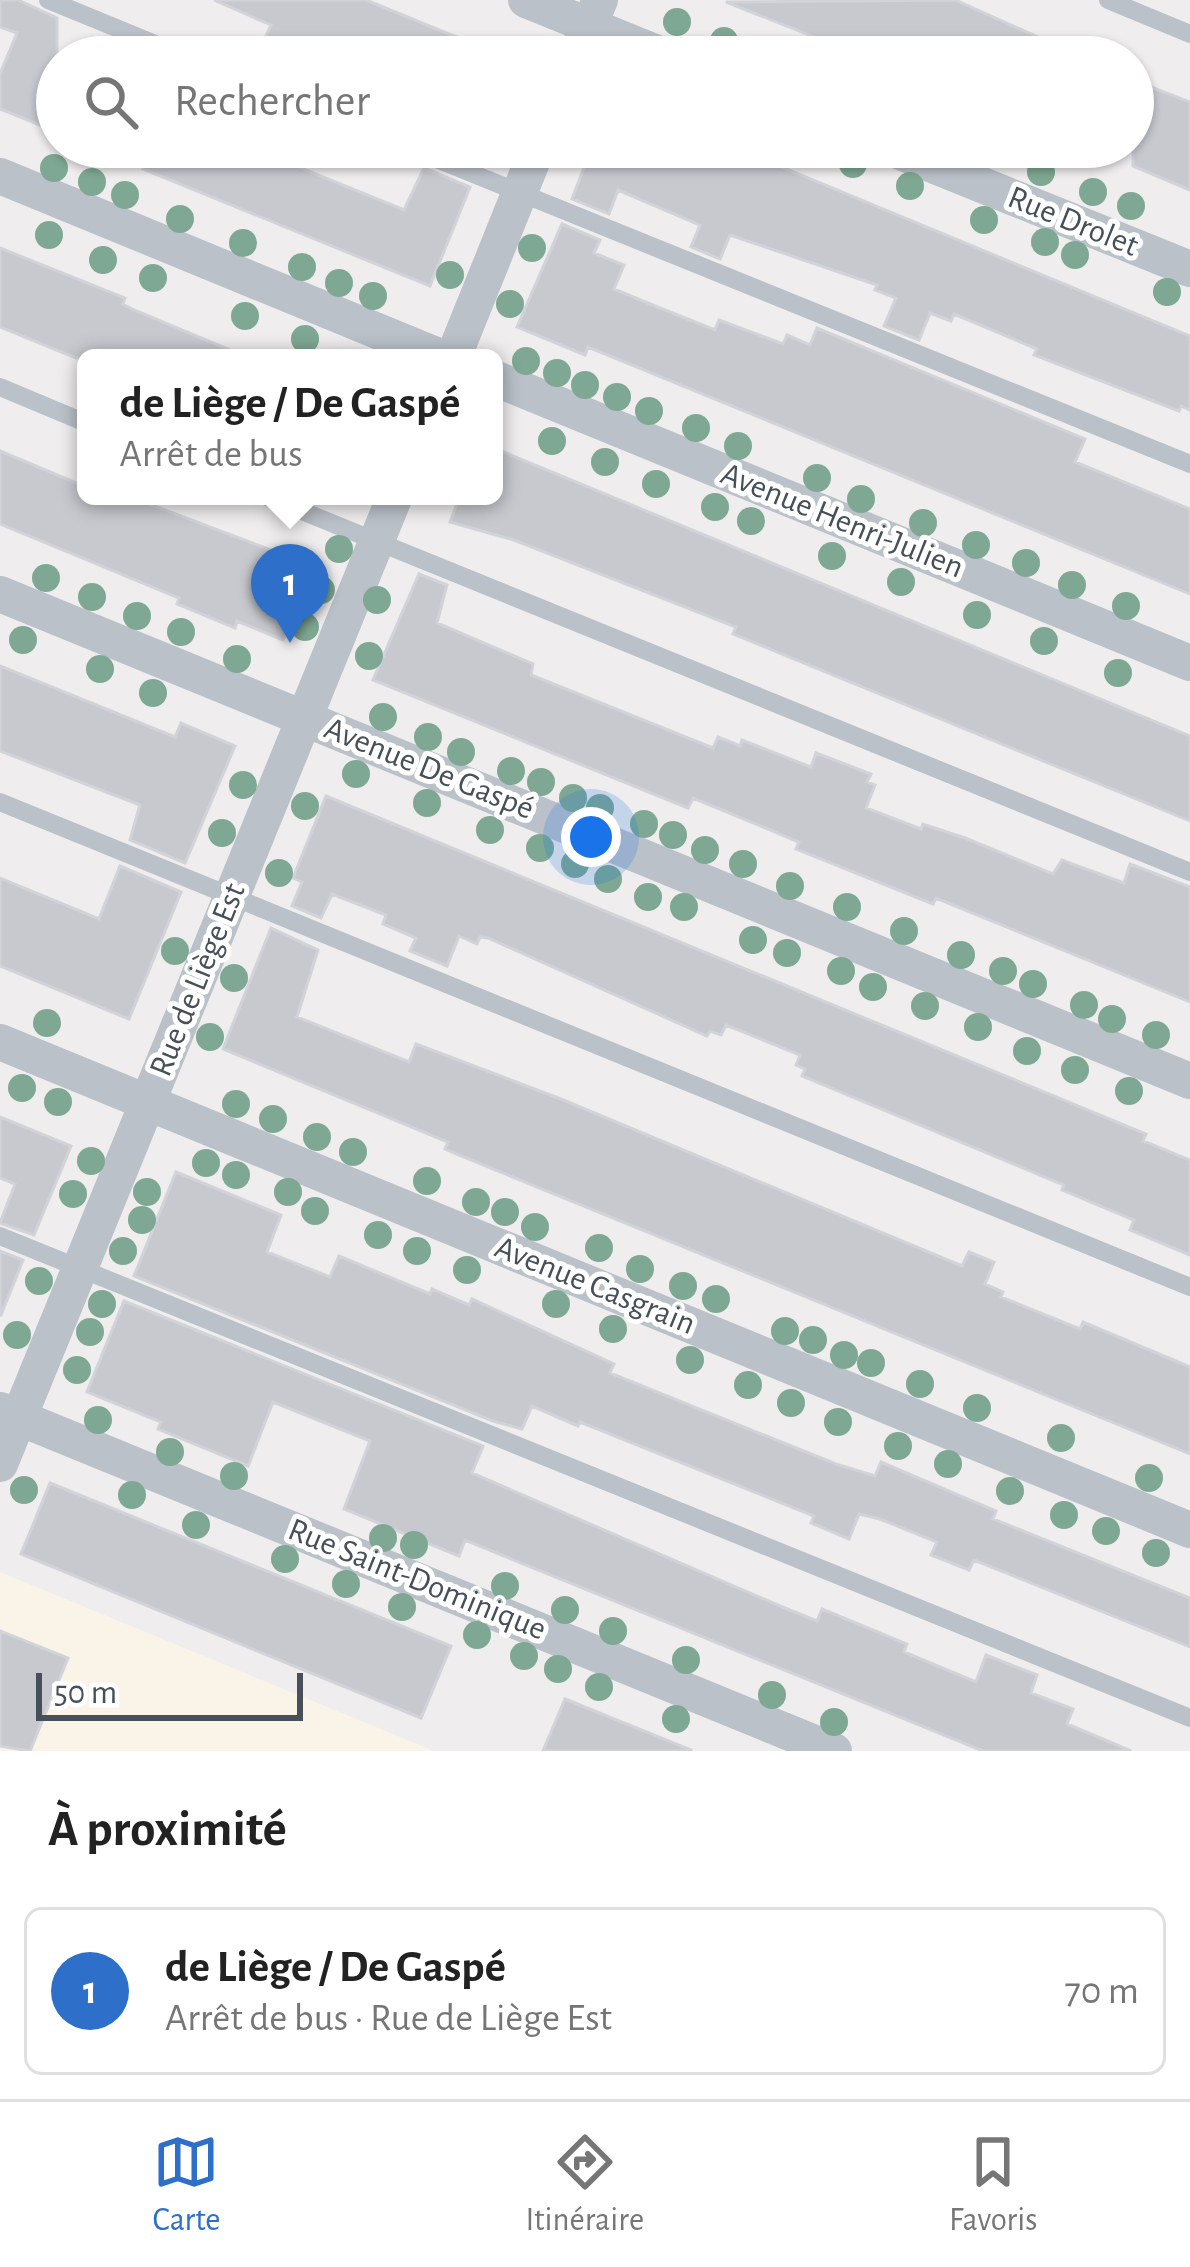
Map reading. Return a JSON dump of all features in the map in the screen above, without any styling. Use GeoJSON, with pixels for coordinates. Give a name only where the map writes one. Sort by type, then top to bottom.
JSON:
{"type":"FeatureCollection","features":[{"type":"Feature","properties":{"kind":"street"},"geometry":{"type":"LineString","coordinates":[[526,0],[588,27]]}},
{"type":"Feature","properties":{"kind":"street"},"geometry":{"type":"LineString","coordinates":[[456,349],[529,168]]}},
{"type":"Feature","properties":{"kind":"street","name":"Rue Drolet"},"geometry":{"type":"LineString","coordinates":[[940,168],[1190,269]]}},
{"type":"Feature","properties":{"kind":"street"},"geometry":{"type":"LineString","coordinates":[[0,176],[420,349]]}},
{"type":"Feature","properties":{"kind":"street","name":"Avenue Henri-Julien"},"geometry":{"type":"LineString","coordinates":[[503,382],[1190,663]]}},
{"type":"Feature","properties":{"kind":"street","name":"Rue de Liège Est"},"geometry":{"type":"LineString","coordinates":[[0,1464],[9,1413],[79,1268],[391,505]]}},
{"type":"Feature","properties":{"kind":"street","name":"Avenue De Gaspé"},"geometry":{"type":"LineString","coordinates":[[0,594],[1190,1081]]}},
{"type":"Feature","properties":{"kind":"street","name":"Avenue Casgrain"},"geometry":{"type":"LineString","coordinates":[[0,1042],[1190,1530]]}},
{"type":"Feature","properties":{"kind":"street","name":"Rue Saint-Dominique"},"geometry":{"type":"LineString","coordinates":[[9,1413],[833,1751]]}},
{"type":"Feature","properties":{"kind":"lane"},"geometry":{"type":"LineString","coordinates":[[48,0],[136,36]]}},
{"type":"Feature","properties":{"kind":"lane"},"geometry":{"type":"LineString","coordinates":[[1108,0],[1190,34]]}},
{"type":"Feature","properties":{"kind":"lane"},"geometry":{"type":"LineString","coordinates":[[459,168],[1190,464]]}},
{"type":"Feature","properties":{"kind":"lane"},"geometry":{"type":"LineString","coordinates":[[0,387],[77,419]]}},
{"type":"Feature","properties":{"kind":"lane"},"geometry":{"type":"LineString","coordinates":[[288,505],[1190,872]]}},
{"type":"Feature","properties":{"kind":"lane"},"geometry":{"type":"LineString","coordinates":[[0,802],[1190,1287]]}},
{"type":"Feature","properties":{"kind":"lane"},"geometry":{"type":"LineString","coordinates":[[0,1236],[1190,1718]]}},
{"type":"Feature","properties":{"kind":"shaded area"},"geometry":{"type":"Polygon","coordinates":[[[0,1572],[434,1751],[0,1751],[0,1572]]]}},
{"type":"Feature","properties":{"kind":"building"},"geometry":{"type":"Polygon","coordinates":[[[0,0],[18,0],[57,18],[57,36],[36,36],[36,124],[0,109],[0,74],[17,33],[0,27],[0,0]]]}},
{"type":"Feature","properties":{"kind":"building"},"geometry":{"type":"Polygon","coordinates":[[[214,0],[366,0],[454,36],[266,36],[271,25],[214,0]]]}},
{"type":"Feature","properties":{"kind":"building"},"geometry":{"type":"Polygon","coordinates":[[[955,0],[1036,36],[812,36],[726,2],[955,0]]]}},
{"type":"Feature","properties":{"kind":"building"},"geometry":{"type":"Polygon","coordinates":[[[1154,88],[1190,102],[1190,190],[1138,168],[1154,168],[1154,88]]]}},
{"type":"Feature","properties":{"kind":"building"},"geometry":{"type":"Polygon","coordinates":[[[301,168],[404,210],[424,168],[470,187],[430,286],[143,169],[301,168]]]}},
{"type":"Feature","properties":{"kind":"building"},"geometry":{"type":"Polygon","coordinates":[[[584,168],[784,168],[1190,336],[1190,410],[1181,406],[1179,411],[1034,355],[1037,349],[954,314],[951,321],[930,313],[919,340],[884,326],[896,298],[875,290],[877,285],[730,235],[720,259],[691,247],[700,225],[618,190],[609,214],[572,199],[584,168]]]}},
{"type":"Feature","properties":{"kind":"building"},"geometry":{"type":"Polygon","coordinates":[[[562,224],[600,240],[594,253],[624,265],[614,289],[650,304],[715,330],[719,320],[783,344],[787,335],[810,345],[817,328],[1085,439],[1075,462],[1190,509],[1190,594],[588,347],[585,355],[517,327],[562,224]]]}},
{"type":"Feature","properties":{"kind":"building"},"geometry":{"type":"Polygon","coordinates":[[[0,248],[125,298],[123,304],[134,310],[227,349],[77,349],[76,358],[0,327],[0,248]]]}},
{"type":"Feature","properties":{"kind":"building"},"geometry":{"type":"Polygon","coordinates":[[[0,451],[77,483],[77,505],[152,505],[303,562],[300,569],[311,574],[283,640],[237,621],[235,628],[177,604],[179,598],[0,524],[0,451]]]}},
{"type":"Feature","properties":{"kind":"building"},"geometry":{"type":"Polygon","coordinates":[[[503,452],[1190,736],[1190,821],[733,634],[736,627],[514,540],[450,522],[457,505],[503,505],[503,452]]]}},
{"type":"Feature","properties":{"kind":"building"},"geometry":{"type":"Polygon","coordinates":[[[419,574],[447,585],[437,623],[533,664],[531,675],[713,748],[718,737],[740,746],[742,740],[811,767],[816,753],[871,774],[867,782],[875,785],[866,808],[921,829],[923,824],[965,838],[1053,874],[1062,860],[1124,883],[1130,864],[1190,887],[1190,1002],[936,898],[933,904],[796,849],[799,842],[693,798],[688,808],[373,680],[419,574]]]}},
{"type":"Feature","properties":{"kind":"building"},"geometry":{"type":"Polygon","coordinates":[[[0,666],[175,737],[181,723],[235,746],[185,863],[130,840],[140,805],[0,751],[0,666]]]}},
{"type":"Feature","properties":{"kind":"building"},"geometry":{"type":"Polygon","coordinates":[[[326,796],[1146,1134],[1143,1141],[1190,1160],[1190,1255],[1130,1230],[1134,1220],[1062,1190],[1064,1185],[802,1076],[805,1069],[796,1065],[800,1055],[726,1025],[721,1035],[710,1031],[707,1036],[488,938],[480,937],[477,944],[459,936],[447,966],[410,951],[416,938],[383,924],[386,915],[332,894],[321,918],[292,906],[302,882],[293,878],[326,796]]]}},
{"type":"Feature","properties":{"kind":"building"},"geometry":{"type":"Polygon","coordinates":[[[120,866],[181,892],[129,1019],[0,966],[0,878],[99,919],[120,866]]]}},
{"type":"Feature","properties":{"kind":"building"},"geometry":{"type":"Polygon","coordinates":[[[271,928],[318,950],[297,1017],[409,1062],[416,1044],[561,1099],[962,1266],[969,1252],[994,1262],[985,1284],[1003,1292],[1001,1297],[1080,1329],[1083,1322],[1190,1367],[1190,1454],[459,1155],[445,1149],[448,1142],[223,1049],[271,928]]]}},
{"type":"Feature","properties":{"kind":"building"},"geometry":{"type":"Polygon","coordinates":[[[0,1117],[71,1146],[34,1235],[0,1223],[15,1184],[0,1178],[0,1117]]]}},
{"type":"Feature","properties":{"kind":"building"},"geometry":{"type":"Polygon","coordinates":[[[176,1172],[281,1215],[267,1252],[330,1277],[339,1256],[430,1294],[432,1289],[469,1305],[472,1299],[614,1364],[610,1373],[836,1464],[875,1476],[881,1462],[996,1511],[993,1519],[1190,1598],[1190,1647],[974,1560],[969,1570],[931,1555],[937,1542],[880,1519],[859,1514],[849,1539],[811,1523],[814,1516],[580,1422],[578,1426],[532,1406],[522,1429],[493,1421],[134,1276],[176,1172]]]}},
{"type":"Feature","properties":{"kind":"building"},"geometry":{"type":"Polygon","coordinates":[[[0,1251],[23,1260],[1,1315],[0,1315],[0,1251]]]}},
{"type":"Feature","properties":{"kind":"building"},"geometry":{"type":"Polygon","coordinates":[[[124,1301],[483,1446],[472,1473],[780,1606],[817,1621],[822,1609],[907,1644],[904,1652],[976,1682],[986,1655],[1037,1675],[1031,1693],[1073,1709],[1067,1724],[1131,1751],[983,1751],[465,1540],[459,1556],[344,1509],[370,1441],[273,1402],[248,1466],[158,1429],[161,1422],[87,1392],[124,1301]]]}},
{"type":"Feature","properties":{"kind":"building"},"geometry":{"type":"Polygon","coordinates":[[[50,1483],[451,1646],[421,1718],[21,1554],[50,1483]]]}},
{"type":"Feature","properties":{"kind":"building"},"geometry":{"type":"Polygon","coordinates":[[[0,1631],[68,1658],[30,1751],[0,1746],[0,1631]]]}},
{"type":"Feature","properties":{"kind":"building"},"geometry":{"type":"Polygon","coordinates":[[[565,1699],[691,1750],[691,1751],[543,1751],[565,1699]]]}},
{"type":"Feature","properties":{"kind":"place","name":"de Liège / De Gaspé"},"geometry":{"type":"Point","coordinates":[290,643]}}]}
